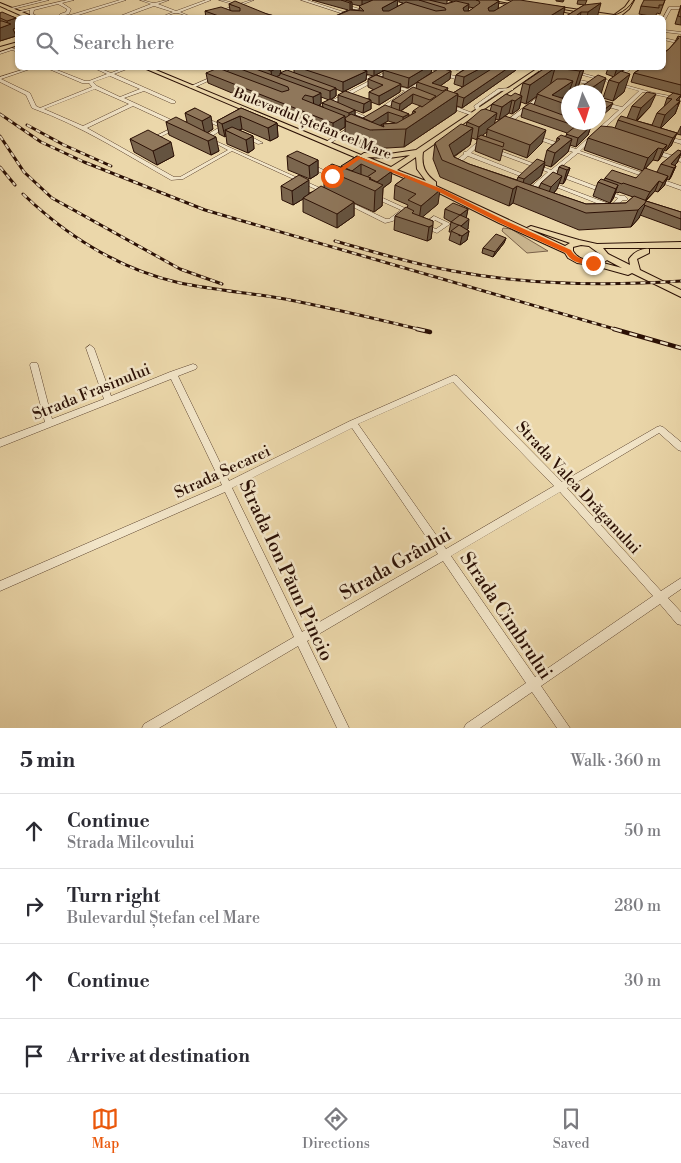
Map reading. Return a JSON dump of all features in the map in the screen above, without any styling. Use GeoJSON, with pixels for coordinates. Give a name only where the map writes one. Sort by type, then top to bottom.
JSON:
{"type":"FeatureCollection","features":[{"type":"Feature","properties":{"kind":"main road"},"geometry":{"type":"LineString","coordinates":[[494,0],[511,5],[529,5]]}},
{"type":"Feature","properties":{"kind":"main road"},"geometry":{"type":"LineString","coordinates":[[618,15],[628,8],[632,0]]}},
{"type":"Feature","properties":{"kind":"main road"},"geometry":{"type":"LineString","coordinates":[[0,4],[25,15]]}},
{"type":"Feature","properties":{"kind":"main road"},"geometry":{"type":"LineString","coordinates":[[584,15],[560,11],[546,6],[602,15]]}},
{"type":"Feature","properties":{"kind":"main road"},"geometry":{"type":"LineString","coordinates":[[0,49],[15,44]]}},
{"type":"Feature","properties":{"kind":"main road","name":"Bulevardul Ștefan cel Mare"},"geometry":{"type":"LineString","coordinates":[[152,70],[440,190],[568,251],[575,259],[593,263]]}},
{"type":"Feature","properties":{"kind":"main road"},"geometry":{"type":"LineString","coordinates":[[392,170],[534,70]]}},
{"type":"Feature","properties":{"kind":"main road"},"geometry":{"type":"LineString","coordinates":[[352,154],[389,156],[420,151]]}},
{"type":"Feature","properties":{"kind":"main road"},"geometry":{"type":"LineString","coordinates":[[420,151],[418,166],[425,177],[440,190]]}},
{"type":"Feature","properties":{"kind":"main road","name":"Bulevardul Ștefan cel Mare"},"geometry":{"type":"LineString","coordinates":[[496,217],[576,242],[586,242],[602,251]]}},
{"type":"Feature","properties":{"kind":"main road"},"geometry":{"type":"LineString","coordinates":[[568,251],[569,246],[576,242]]}},
{"type":"Feature","properties":{"kind":"main road"},"geometry":{"type":"LineString","coordinates":[[602,251],[681,245]]}},
{"type":"Feature","properties":{"kind":"main road"},"geometry":{"type":"LineString","coordinates":[[602,251],[681,251]]}},
{"type":"Feature","properties":{"kind":"main road"},"geometry":{"type":"LineString","coordinates":[[593,263],[599,262],[602,251]]}},
{"type":"Feature","properties":{"kind":"main road"},"geometry":{"type":"LineString","coordinates":[[602,251],[640,274],[681,294]]}},
{"type":"Feature","properties":{"kind":"main road"},"geometry":{"type":"LineString","coordinates":[[640,274],[634,266],[633,260],[636,255],[646,251]]}},
{"type":"Feature","properties":{"kind":"main road"},"geometry":{"type":"LineString","coordinates":[[593,263],[640,274]]}},
{"type":"Feature","properties":{"kind":"street"},"geometry":{"type":"LineString","coordinates":[[9,9],[48,0]]}},
{"type":"Feature","properties":{"kind":"street"},"geometry":{"type":"LineString","coordinates":[[11,16],[72,0]]}},
{"type":"Feature","properties":{"kind":"street"},"geometry":{"type":"LineString","coordinates":[[61,15],[68,13],[75,15],[124,0]]}},
{"type":"Feature","properties":{"kind":"street"},"geometry":{"type":"LineString","coordinates":[[142,0],[184,15]]}},
{"type":"Feature","properties":{"kind":"street"},"geometry":{"type":"LineString","coordinates":[[124,15],[167,0]]}},
{"type":"Feature","properties":{"kind":"street"},"geometry":{"type":"LineString","coordinates":[[168,15],[209,0]]}},
{"type":"Feature","properties":{"kind":"street"},"geometry":{"type":"LineString","coordinates":[[221,0],[245,8]]}},
{"type":"Feature","properties":{"kind":"street"},"geometry":{"type":"LineString","coordinates":[[211,15],[252,0]]}},
{"type":"Feature","properties":{"kind":"street"},"geometry":{"type":"LineString","coordinates":[[303,0],[352,14],[368,7]]}},
{"type":"Feature","properties":{"kind":"street"},"geometry":{"type":"LineString","coordinates":[[326,0],[361,10]]}},
{"type":"Feature","properties":{"kind":"street"},"geometry":{"type":"LineString","coordinates":[[436,0],[475,11],[469,15]]}},
{"type":"Feature","properties":{"kind":"street"},"geometry":{"type":"LineString","coordinates":[[34,3],[40,7]]}},
{"type":"Feature","properties":{"kind":"street"},"geometry":{"type":"LineString","coordinates":[[59,3],[69,9],[68,13]]}},
{"type":"Feature","properties":{"kind":"street"},"geometry":{"type":"LineString","coordinates":[[445,10],[456,5]]}},
{"type":"Feature","properties":{"kind":"street"},"geometry":{"type":"LineString","coordinates":[[666,15],[670,8],[681,8]]}},
{"type":"Feature","properties":{"kind":"street"},"geometry":{"type":"LineString","coordinates":[[29,15],[32,10]]}},
{"type":"Feature","properties":{"kind":"street"},"geometry":{"type":"LineString","coordinates":[[32,10],[31,14],[33,15]]}},
{"type":"Feature","properties":{"kind":"street"},"geometry":{"type":"LineString","coordinates":[[220,11],[230,14]]}},
{"type":"Feature","properties":{"kind":"street"},"geometry":{"type":"LineString","coordinates":[[666,31],[681,33]]}},
{"type":"Feature","properties":{"kind":"street"},"geometry":{"type":"LineString","coordinates":[[666,40],[681,43]]}},
{"type":"Feature","properties":{"kind":"street"},"geometry":{"type":"LineString","coordinates":[[0,53],[12,49],[15,50]]}},
{"type":"Feature","properties":{"kind":"street"},"geometry":{"type":"LineString","coordinates":[[0,79],[25,70]]}},
{"type":"Feature","properties":{"kind":"street"},"geometry":{"type":"LineString","coordinates":[[55,70],[93,85],[180,126],[145,142]]}},
{"type":"Feature","properties":{"kind":"street"},"geometry":{"type":"LineString","coordinates":[[102,70],[173,102]]}},
{"type":"Feature","properties":{"kind":"street"},"geometry":{"type":"LineString","coordinates":[[42,108],[121,70]]}},
{"type":"Feature","properties":{"kind":"street"},"geometry":{"type":"LineString","coordinates":[[191,87],[229,70]]}},
{"type":"Feature","properties":{"kind":"street"},"geometry":{"type":"LineString","coordinates":[[347,70],[426,97]]}},
{"type":"Feature","properties":{"kind":"street"},"geometry":{"type":"LineString","coordinates":[[322,108],[392,70]]}},
{"type":"Feature","properties":{"kind":"street"},"geometry":{"type":"LineString","coordinates":[[434,70],[454,78],[465,72],[459,70]]}},
{"type":"Feature","properties":{"kind":"street"},"geometry":{"type":"LineString","coordinates":[[327,144],[442,70]]}},
{"type":"Feature","properties":{"kind":"street"},"geometry":{"type":"LineString","coordinates":[[542,70],[556,75]]}},
{"type":"Feature","properties":{"kind":"street"},"geometry":{"type":"LineString","coordinates":[[567,70],[642,91],[681,99]]}},
{"type":"Feature","properties":{"kind":"street"},"geometry":{"type":"LineString","coordinates":[[564,77],[591,85],[612,82],[627,70]]}},
{"type":"Feature","properties":{"kind":"street"},"geometry":{"type":"LineString","coordinates":[[220,74],[229,77]]}},
{"type":"Feature","properties":{"kind":"street"},"geometry":{"type":"LineString","coordinates":[[0,79],[28,94],[34,107],[42,108],[82,128],[173,179],[177,179],[231,150]]}},
{"type":"Feature","properties":{"kind":"street"},"geometry":{"type":"LineString","coordinates":[[121,98],[144,88]]}},
{"type":"Feature","properties":{"kind":"street"},"geometry":{"type":"LineString","coordinates":[[476,112],[476,106],[500,90],[511,88]]}},
{"type":"Feature","properties":{"kind":"street"},"geometry":{"type":"LineString","coordinates":[[512,119],[552,90]]}},
{"type":"Feature","properties":{"kind":"street"},"geometry":{"type":"LineString","coordinates":[[532,199],[524,196],[576,152],[642,91]]}},
{"type":"Feature","properties":{"kind":"street"},"geometry":{"type":"LineString","coordinates":[[337,92],[354,99]]}},
{"type":"Feature","properties":{"kind":"street"},"geometry":{"type":"LineString","coordinates":[[497,98],[504,101]]}},
{"type":"Feature","properties":{"kind":"street"},"geometry":{"type":"LineString","coordinates":[[437,108],[452,99]]}},
{"type":"Feature","properties":{"kind":"street"},"geometry":{"type":"LineString","coordinates":[[322,101],[367,118]]}},
{"type":"Feature","properties":{"kind":"street"},"geometry":{"type":"LineString","coordinates":[[82,128],[134,104]]}},
{"type":"Feature","properties":{"kind":"street"},"geometry":{"type":"LineString","coordinates":[[444,104],[476,112],[483,118]]}},
{"type":"Feature","properties":{"kind":"street"},"geometry":{"type":"LineString","coordinates":[[606,104],[622,109]]}},
{"type":"Feature","properties":{"kind":"street"},"geometry":{"type":"LineString","coordinates":[[372,106],[390,112]]}},
{"type":"Feature","properties":{"kind":"street"},"geometry":{"type":"LineString","coordinates":[[518,106],[534,112]]}},
{"type":"Feature","properties":{"kind":"street"},"geometry":{"type":"LineString","coordinates":[[200,116],[224,127],[205,138]]}},
{"type":"Feature","properties":{"kind":"street"},"geometry":{"type":"LineString","coordinates":[[610,121],[618,123]]}},
{"type":"Feature","properties":{"kind":"street"},"geometry":{"type":"LineString","coordinates":[[346,124],[360,132]]}},
{"type":"Feature","properties":{"kind":"street"},"geometry":{"type":"LineString","coordinates":[[588,130],[605,136]]}},
{"type":"Feature","properties":{"kind":"street"},"geometry":{"type":"LineString","coordinates":[[448,132],[455,135]]}},
{"type":"Feature","properties":{"kind":"street"},"geometry":{"type":"LineString","coordinates":[[239,133],[260,143]]}},
{"type":"Feature","properties":{"kind":"street"},"geometry":{"type":"LineString","coordinates":[[196,134],[280,170],[332,195]]}},
{"type":"Feature","properties":{"kind":"street"},"geometry":{"type":"LineString","coordinates":[[455,170],[453,166],[455,162],[490,134]]}},
{"type":"Feature","properties":{"kind":"street"},"geometry":{"type":"LineString","coordinates":[[654,134],[681,142]]}},
{"type":"Feature","properties":{"kind":"street"},"geometry":{"type":"LineString","coordinates":[[530,135],[681,188]]}},
{"type":"Feature","properties":{"kind":"street"},"geometry":{"type":"LineString","coordinates":[[220,144],[226,141]]}},
{"type":"Feature","properties":{"kind":"street"},"geometry":{"type":"LineString","coordinates":[[470,141],[631,201]]}},
{"type":"Feature","properties":{"kind":"street"},"geometry":{"type":"LineString","coordinates":[[648,150],[678,152],[681,160]]}},
{"type":"Feature","properties":{"kind":"street"},"geometry":{"type":"LineString","coordinates":[[466,153],[524,176],[512,186]]}},
{"type":"Feature","properties":{"kind":"street"},"geometry":{"type":"LineString","coordinates":[[353,162],[360,157]]}},
{"type":"Feature","properties":{"kind":"street"},"geometry":{"type":"LineString","coordinates":[[306,164],[339,181]]}},
{"type":"Feature","properties":{"kind":"street"},"geometry":{"type":"LineString","coordinates":[[280,170],[286,167]]}},
{"type":"Feature","properties":{"kind":"street"},"geometry":{"type":"LineString","coordinates":[[315,187],[339,171]]}},
{"type":"Feature","properties":{"kind":"street"},"geometry":{"type":"LineString","coordinates":[[542,180],[614,208]]}},
{"type":"Feature","properties":{"kind":"street"},"geometry":{"type":"LineString","coordinates":[[341,200],[385,221],[391,220],[405,210],[363,192]]}},
{"type":"Feature","properties":{"kind":"street"},"geometry":{"type":"LineString","coordinates":[[605,214],[614,208],[622,197]]}},
{"type":"Feature","properties":{"kind":"street"},"geometry":{"type":"LineString","coordinates":[[399,214],[407,218]]}},
{"type":"Feature","properties":{"kind":"street"},"geometry":{"type":"LineString","coordinates":[[416,222],[424,226]]}},
{"type":"Feature","properties":{"kind":"street"},"geometry":{"type":"LineString","coordinates":[[90,348],[108,399]]}},
{"type":"Feature","properties":{"kind":"street"},"geometry":{"type":"LineString","coordinates":[[34,365],[49,423]]}},
{"type":"Feature","properties":{"kind":"street","name":"Strada Frasinului"},"geometry":{"type":"LineString","coordinates":[[0,443],[193,366]]}},
{"type":"Feature","properties":{"kind":"street","name":"Strada Ion Păun Pincio"},"geometry":{"type":"LineString","coordinates":[[173,374],[343,728]]}},
{"type":"Feature","properties":{"kind":"street","name":"Strada Secarei"},"geometry":{"type":"LineString","coordinates":[[0,586],[228,486],[353,423],[454,378]]}},
{"type":"Feature","properties":{"kind":"street","name":"Strada Valea Drăganului"},"geometry":{"type":"LineString","coordinates":[[454,378],[562,487],[681,620]]}},
{"type":"Feature","properties":{"kind":"street","name":"Strada Cimbrului"},"geometry":{"type":"LineString","coordinates":[[353,423],[564,728]]}},
{"type":"Feature","properties":{"kind":"street","name":"Strada Grâului"},"geometry":{"type":"LineString","coordinates":[[148,728],[660,429],[681,447]]}},
{"type":"Feature","properties":{"kind":"street"},"geometry":{"type":"LineString","coordinates":[[470,728],[681,582]]}},
{"type":"Feature","properties":{"kind":"shaded area"},"geometry":{"type":"Polygon","coordinates":[[[503,228],[511,229],[548,251],[527,253],[502,231],[503,228]]]}},
{"type":"Feature","properties":{"kind":"building"},"geometry":{"type":"Polygon","coordinates":[[[373,0],[397,0],[382,8],[383,11],[389,11],[406,2],[436,11],[446,10],[445,8],[419,0],[446,4],[456,1],[469,4],[463,8],[464,11],[469,11],[480,3],[476,0],[499,1],[488,8],[489,11],[494,11],[513,0],[520,0],[565,7],[552,15],[338,15],[350,10],[364,11],[359,6],[373,0]]]}},
{"type":"Feature","properties":{"kind":"building"},"geometry":{"type":"Polygon","coordinates":[[[644,0],[665,0],[663,5],[659,5],[659,8],[641,6],[644,0]]]}},
{"type":"Feature","properties":{"kind":"building"},"geometry":{"type":"Polygon","coordinates":[[[235,1],[271,15],[216,15],[205,11],[221,7],[232,11],[240,11],[240,8],[229,4],[235,1]]]}},
{"type":"Feature","properties":{"kind":"building"},"geometry":{"type":"Polygon","coordinates":[[[601,3],[588,12],[568,15],[584,5],[601,3]]]}},
{"type":"Feature","properties":{"kind":"building"},"geometry":{"type":"Polygon","coordinates":[[[681,6],[681,17],[678,16],[681,6]]]}},
{"type":"Feature","properties":{"kind":"building"},"geometry":{"type":"Polygon","coordinates":[[[2,12],[15,18],[7,21],[0,18],[0,13],[2,12]]]}},
{"type":"Feature","properties":{"kind":"building"},"geometry":{"type":"Polygon","coordinates":[[[0,21],[2,21],[11,24],[0,28],[0,21]]]}},
{"type":"Feature","properties":{"kind":"building"},"geometry":{"type":"Polygon","coordinates":[[[678,36],[681,37],[681,85],[634,73],[639,70],[666,70],[666,51],[679,38],[677,38],[678,36]]]}},
{"type":"Feature","properties":{"kind":"building"},"geometry":{"type":"Polygon","coordinates":[[[213,70],[223,70],[282,92],[289,90],[288,87],[243,70],[258,70],[321,93],[313,97],[305,95],[302,99],[345,116],[333,123],[206,73],[213,70]]]}},
{"type":"Feature","properties":{"kind":"building"},"geometry":{"type":"Polygon","coordinates":[[[287,70],[336,88],[330,91],[280,73],[287,70]]]}},
{"type":"Feature","properties":{"kind":"building"},"geometry":{"type":"Polygon","coordinates":[[[306,70],[367,71],[343,82],[306,70]]]}},
{"type":"Feature","properties":{"kind":"building"},"geometry":{"type":"Polygon","coordinates":[[[383,70],[423,70],[409,78],[383,70]]]}},
{"type":"Feature","properties":{"kind":"building"},"geometry":{"type":"Polygon","coordinates":[[[437,70],[451,71],[432,83],[448,88],[443,91],[417,82],[437,70]]]}},
{"type":"Feature","properties":{"kind":"building"},"geometry":{"type":"Polygon","coordinates":[[[464,70],[477,70],[464,77],[456,75],[464,70]]]}},
{"type":"Feature","properties":{"kind":"building"},"geometry":{"type":"Polygon","coordinates":[[[490,70],[505,70],[464,98],[453,93],[490,70]]]}},
{"type":"Feature","properties":{"kind":"building"},"geometry":{"type":"Polygon","coordinates":[[[542,70],[552,70],[530,85],[523,83],[542,70]]]}},
{"type":"Feature","properties":{"kind":"building"},"geometry":{"type":"Polygon","coordinates":[[[621,71],[630,74],[619,83],[609,80],[621,71]]]}},
{"type":"Feature","properties":{"kind":"building"},"geometry":{"type":"Polygon","coordinates":[[[376,75],[401,84],[379,96],[369,92],[383,85],[368,79],[376,75]]]}},
{"type":"Feature","properties":{"kind":"building"},"geometry":{"type":"Polygon","coordinates":[[[598,75],[606,78],[596,85],[584,85],[598,75]]]}},
{"type":"Feature","properties":{"kind":"building"},"geometry":{"type":"Polygon","coordinates":[[[557,79],[573,81],[567,85],[561,85],[561,89],[552,95],[561,98],[561,103],[537,94],[557,79]]]}},
{"type":"Feature","properties":{"kind":"building"},"geometry":{"type":"Polygon","coordinates":[[[413,87],[436,96],[430,100],[413,94],[400,104],[392,101],[413,87]]]}},
{"type":"Feature","properties":{"kind":"building"},"geometry":{"type":"Polygon","coordinates":[[[446,90],[458,94],[406,129],[370,130],[346,121],[345,118],[351,114],[384,127],[383,124],[397,123],[416,112],[413,111],[446,90]]]}},
{"type":"Feature","properties":{"kind":"building"},"geometry":{"type":"Polygon","coordinates":[[[345,91],[371,100],[364,104],[338,95],[345,91]]]}},
{"type":"Feature","properties":{"kind":"building"},"geometry":{"type":"Polygon","coordinates":[[[647,92],[656,94],[641,108],[632,106],[647,92]]]}},
{"type":"Feature","properties":{"kind":"building"},"geometry":{"type":"Polygon","coordinates":[[[515,93],[522,96],[502,107],[492,104],[506,94],[511,96],[515,93]]]}},
{"type":"Feature","properties":{"kind":"building"},"geometry":{"type":"Polygon","coordinates":[[[673,93],[681,95],[676,100],[680,101],[665,115],[657,113],[672,99],[667,98],[673,93]]]}},
{"type":"Feature","properties":{"kind":"building"},"geometry":{"type":"Polygon","coordinates":[[[330,99],[355,110],[349,113],[322,103],[330,99]]]}},
{"type":"Feature","properties":{"kind":"building"},"geometry":{"type":"Polygon","coordinates":[[[606,101],[613,103],[606,108],[606,101]]]}},
{"type":"Feature","properties":{"kind":"building"},"geometry":{"type":"Polygon","coordinates":[[[530,103],[561,114],[561,121],[523,108],[530,103]]]}},
{"type":"Feature","properties":{"kind":"building"},"geometry":{"type":"Polygon","coordinates":[[[385,105],[409,114],[403,117],[388,112],[372,122],[363,118],[385,105]]]}},
{"type":"Feature","properties":{"kind":"building"},"geometry":{"type":"Polygon","coordinates":[[[195,108],[211,116],[202,121],[185,113],[195,108]]]}},
{"type":"Feature","properties":{"kind":"building"},"geometry":{"type":"Polygon","coordinates":[[[241,108],[277,123],[268,128],[240,116],[222,124],[217,121],[241,108]]]}},
{"type":"Feature","properties":{"kind":"building"},"geometry":{"type":"Polygon","coordinates":[[[485,109],[497,113],[479,127],[467,122],[481,110],[485,109]]]}},
{"type":"Feature","properties":{"kind":"building"},"geometry":{"type":"Polygon","coordinates":[[[505,116],[546,130],[530,145],[487,129],[505,116]]]}},
{"type":"Feature","properties":{"kind":"building"},"geometry":{"type":"Polygon","coordinates":[[[621,116],[677,133],[673,138],[618,120],[621,116]]]}},
{"type":"Feature","properties":{"kind":"building"},"geometry":{"type":"Polygon","coordinates":[[[176,117],[216,137],[208,141],[166,122],[176,117]]]}},
{"type":"Feature","properties":{"kind":"building"},"geometry":{"type":"Polygon","coordinates":[[[461,124],[473,128],[449,145],[454,157],[469,164],[586,204],[626,203],[634,196],[647,201],[638,210],[586,213],[517,186],[513,189],[442,160],[435,143],[461,124]]]}},
{"type":"Feature","properties":{"kind":"building"},"geometry":{"type":"Polygon","coordinates":[[[606,126],[667,145],[663,149],[658,148],[648,158],[588,138],[597,130],[606,130],[606,126]]]}},
{"type":"Feature","properties":{"kind":"building"},"geometry":{"type":"Polygon","coordinates":[[[232,127],[253,136],[246,140],[225,130],[232,127]]]}},
{"type":"Feature","properties":{"kind":"building"},"geometry":{"type":"Polygon","coordinates":[[[148,130],[171,142],[153,151],[130,139],[148,130]]]}},
{"type":"Feature","properties":{"kind":"building"},"geometry":{"type":"Polygon","coordinates":[[[571,130],[587,130],[578,138],[566,134],[571,130]]]}},
{"type":"Feature","properties":{"kind":"building"},"geometry":{"type":"Polygon","coordinates":[[[481,135],[504,143],[503,147],[477,138],[481,135]]]}},
{"type":"Feature","properties":{"kind":"building"},"geometry":{"type":"Polygon","coordinates":[[[561,135],[572,139],[555,153],[547,150],[560,139],[557,138],[561,135]]]}},
{"type":"Feature","properties":{"kind":"building"},"geometry":{"type":"Polygon","coordinates":[[[678,150],[681,153],[671,164],[676,166],[674,168],[661,164],[678,150]]]}},
{"type":"Feature","properties":{"kind":"building"},"geometry":{"type":"Polygon","coordinates":[[[297,151],[318,160],[309,166],[287,156],[297,151]]]}},
{"type":"Feature","properties":{"kind":"building"},"geometry":{"type":"Polygon","coordinates":[[[357,156],[392,171],[377,182],[367,177],[376,171],[361,164],[352,171],[341,166],[357,156]]]}},
{"type":"Feature","properties":{"kind":"building"},"geometry":{"type":"Polygon","coordinates":[[[537,159],[545,162],[524,179],[518,177],[537,159]]]}},
{"type":"Feature","properties":{"kind":"building"},"geometry":{"type":"Polygon","coordinates":[[[332,164],[371,178],[369,179],[383,185],[375,191],[324,169],[332,164]]]}},
{"type":"Feature","properties":{"kind":"building"},"geometry":{"type":"Polygon","coordinates":[[[562,165],[570,168],[567,170],[559,167],[562,165]]]}},
{"type":"Feature","properties":{"kind":"building"},"geometry":{"type":"Polygon","coordinates":[[[645,168],[668,176],[663,183],[659,181],[650,192],[605,178],[612,170],[636,178],[645,168]]]}},
{"type":"Feature","properties":{"kind":"building"},"geometry":{"type":"Polygon","coordinates":[[[553,172],[562,176],[551,187],[541,183],[553,172]]]}},
{"type":"Feature","properties":{"kind":"building"},"geometry":{"type":"Polygon","coordinates":[[[299,175],[309,180],[292,191],[281,186],[299,175]]]}},
{"type":"Feature","properties":{"kind":"building"},"geometry":{"type":"Polygon","coordinates":[[[407,176],[440,190],[421,206],[408,200],[416,194],[395,185],[407,176]]]}},
{"type":"Feature","properties":{"kind":"building"},"geometry":{"type":"Polygon","coordinates":[[[601,179],[618,185],[616,189],[598,182],[601,179]]]}},
{"type":"Feature","properties":{"kind":"building"},"geometry":{"type":"Polygon","coordinates":[[[321,186],[354,202],[337,214],[303,198],[321,186]]]}},
{"type":"Feature","properties":{"kind":"building"},"geometry":{"type":"Polygon","coordinates":[[[646,201],[681,212],[681,219],[644,205],[646,201]]]}},
{"type":"Feature","properties":{"kind":"building"},"geometry":{"type":"Polygon","coordinates":[[[453,203],[468,209],[460,215],[445,209],[453,203]]]}},
{"type":"Feature","properties":{"kind":"building"},"geometry":{"type":"Polygon","coordinates":[[[406,207],[414,211],[412,213],[433,221],[433,225],[429,227],[395,216],[406,207]]]}},
{"type":"Feature","properties":{"kind":"building"},"geometry":{"type":"Polygon","coordinates":[[[460,215],[469,219],[461,226],[451,222],[460,215]]]}},
{"type":"Feature","properties":{"kind":"building"},"geometry":{"type":"Polygon","coordinates":[[[459,225],[469,231],[462,236],[451,231],[459,225]]]}},
{"type":"Feature","properties":{"kind":"building"},"geometry":{"type":"Polygon","coordinates":[[[496,234],[506,238],[495,252],[483,248],[496,234]]]}},
{"type":"Feature","properties":{"kind":"tram line"},"geometry":{"type":"LineString","coordinates":[[476,0],[519,6]]}},
{"type":"Feature","properties":{"kind":"tram line"},"geometry":{"type":"LineString","coordinates":[[614,15],[627,9],[634,0]]}},
{"type":"Feature","properties":{"kind":"tram line"},"geometry":{"type":"LineString","coordinates":[[551,10],[579,15]]}},
{"type":"Feature","properties":{"kind":"railway"},"geometry":{"type":"LineString","coordinates":[[0,114],[41,142],[84,162],[205,210],[618,330]]}},
{"type":"Feature","properties":{"kind":"railway"},"geometry":{"type":"LineString","coordinates":[[27,125],[64,145],[111,166]]}},
{"type":"Feature","properties":{"kind":"railway"},"geometry":{"type":"LineString","coordinates":[[0,136],[24,172],[52,198],[180,269],[222,284]]}},
{"type":"Feature","properties":{"kind":"railway"},"geometry":{"type":"LineString","coordinates":[[0,167],[15,185]]}},
{"type":"Feature","properties":{"kind":"railway"},"geometry":{"type":"LineString","coordinates":[[23,194],[58,224],[95,249],[115,260],[157,277],[180,283],[285,299],[422,330]]}},
{"type":"Feature","properties":{"kind":"railway"},"geometry":{"type":"LineString","coordinates":[[335,241],[423,265],[481,276],[538,282],[595,284],[681,281]]}},
{"type":"Feature","properties":{"kind":"railway"},"geometry":{"type":"LineString","coordinates":[[417,329],[430,332]]}},
{"type":"Feature","properties":{"kind":"railway"},"geometry":{"type":"LineString","coordinates":[[614,329],[681,348]]}},
{"type":"Feature","properties":{"kind":"route"},"geometry":{"type":"LineString","coordinates":[[332,176],[360,157],[440,190],[496,217],[502,222],[568,251],[571,256],[581,262],[593,263]]}}]}
